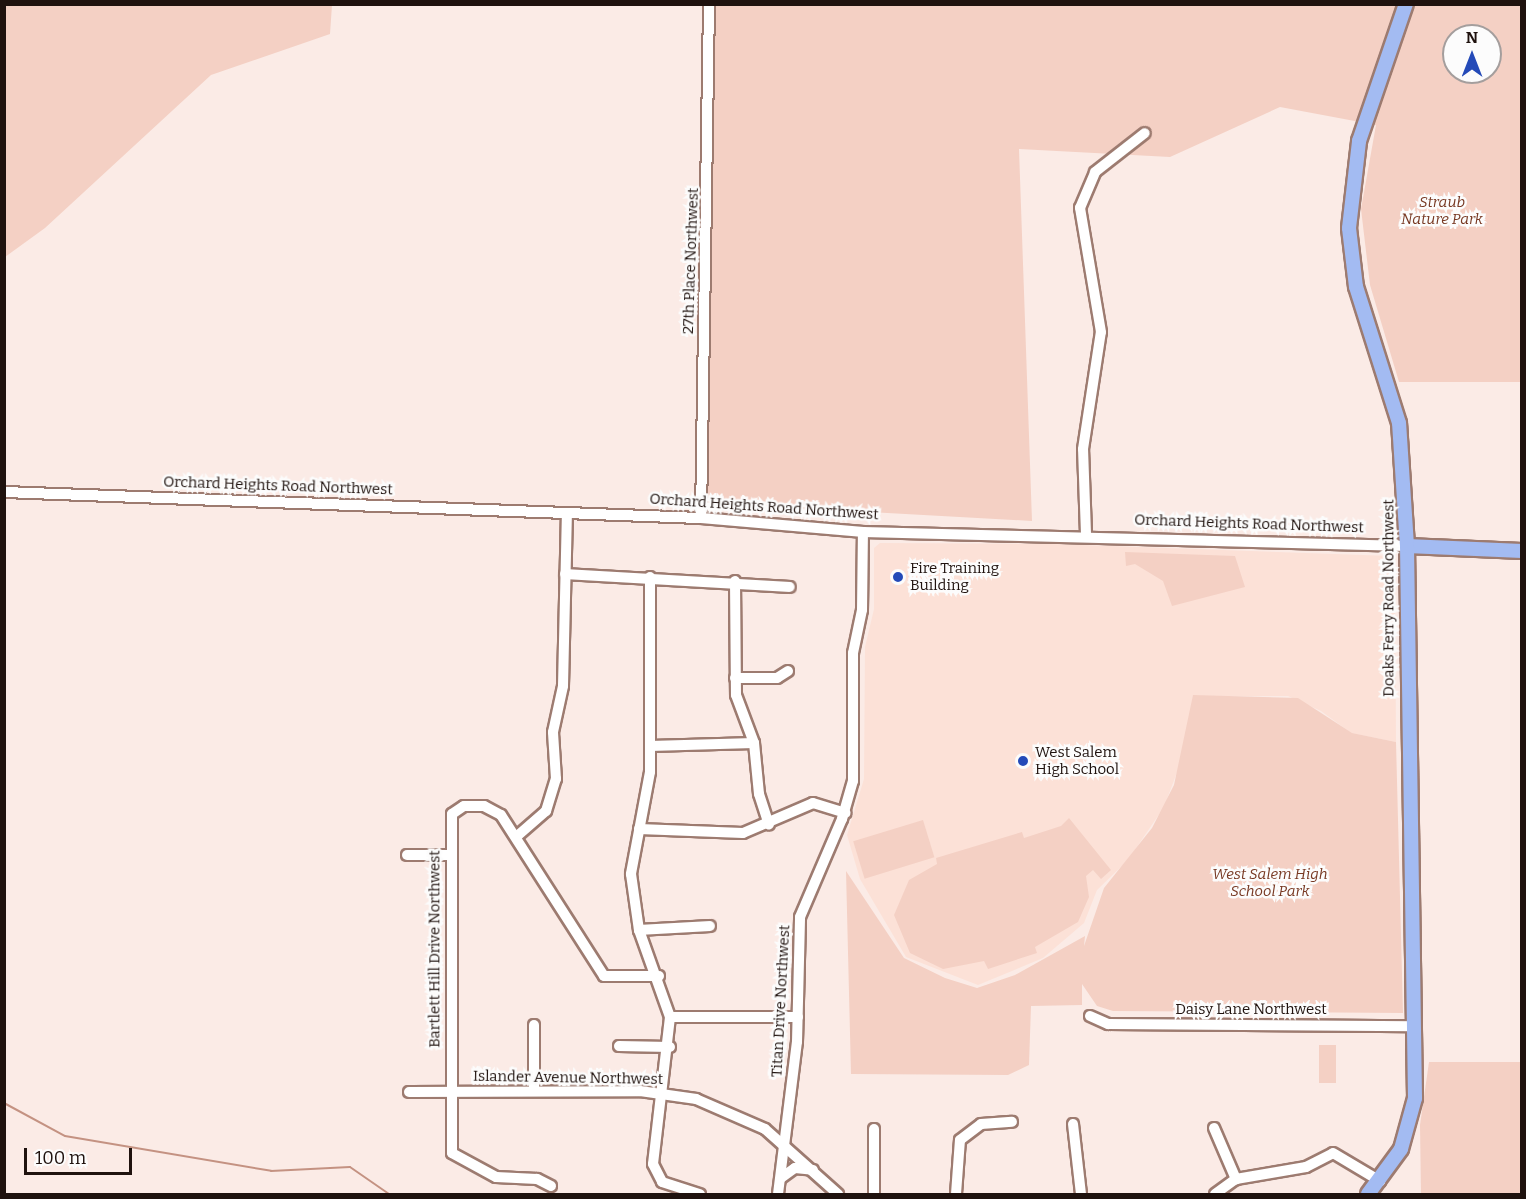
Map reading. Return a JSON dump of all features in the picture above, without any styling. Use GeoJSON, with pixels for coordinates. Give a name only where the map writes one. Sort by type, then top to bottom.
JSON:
{"type":"FeatureCollection","features":[{"type":"Feature","properties":{"kind":"main road","name":"Doaks Ferry Road Northwest"},"geometry":{"type":"LineString","coordinates":[[1368,1194],[1380,1181],[1401,1149],[1413,1113],[1414,1026],[1407,546],[1399,423],[1356,287],[1349,228],[1359,141],[1406,4]]}},
{"type":"Feature","properties":{"kind":"main road","name":"Orchard Heights Road Northwest"},"geometry":{"type":"LineString","coordinates":[[1407,546],[1521,551]]}},
{"type":"Feature","properties":{"kind":"street","name":"27th Place Northwest"},"geometry":{"type":"LineString","coordinates":[[701,518],[708,4]]}},
{"type":"Feature","properties":{"kind":"street"},"geometry":{"type":"LineString","coordinates":[[1086,534],[1083,449],[1101,332],[1080,208],[1095,172],[1145,133]]}},
{"type":"Feature","properties":{"kind":"street","name":"Orchard Heights Road Northwest"},"geometry":{"type":"LineString","coordinates":[[4,492],[701,518],[863,532],[1086,534],[1407,546]]}},
{"type":"Feature","properties":{"kind":"street"},"geometry":{"type":"LineString","coordinates":[[567,513],[563,686],[553,732],[556,779],[546,811],[516,837],[604,976],[659,976]]}},
{"type":"Feature","properties":{"kind":"street","name":"Titan Drive Northwest"},"geometry":{"type":"LineString","coordinates":[[778,1194],[798,1017],[800,918],[845,813],[853,781],[853,653],[862,610],[863,532]]}},
{"type":"Feature","properties":{"kind":"street"},"geometry":{"type":"LineString","coordinates":[[565,574],[735,581],[790,587]]}},
{"type":"Feature","properties":{"kind":"street"},"geometry":{"type":"LineString","coordinates":[[650,577],[650,746],[631,874],[639,930],[659,976],[670,1017],[670,1047],[654,1173],[700,1194]]}},
{"type":"Feature","properties":{"kind":"street"},"geometry":{"type":"LineString","coordinates":[[735,581],[735,678],[739,709],[754,743],[759,794],[769,824]]}},
{"type":"Feature","properties":{"kind":"street"},"geometry":{"type":"LineString","coordinates":[[735,678],[777,678],[788,671]]}},
{"type":"Feature","properties":{"kind":"street"},"geometry":{"type":"LineString","coordinates":[[650,746],[754,743]]}},
{"type":"Feature","properties":{"kind":"street"},"geometry":{"type":"LineString","coordinates":[[639,830],[731,834],[769,824],[813,803],[845,813]]}},
{"type":"Feature","properties":{"kind":"street","name":"Bartlett Hill Drive Northwest"},"geometry":{"type":"LineString","coordinates":[[516,837],[494,809],[457,808],[450,821],[450,1147],[456,1157],[496,1177],[537,1179],[551,1186]]}},
{"type":"Feature","properties":{"kind":"street"},"geometry":{"type":"LineString","coordinates":[[407,855],[450,855]]}},
{"type":"Feature","properties":{"kind":"street"},"geometry":{"type":"LineString","coordinates":[[639,930],[710,926]]}},
{"type":"Feature","properties":{"kind":"street","name":"Daisy Lane Northwest"},"geometry":{"type":"LineString","coordinates":[[1090,1016],[1108,1024],[1414,1026]]}},
{"type":"Feature","properties":{"kind":"street"},"geometry":{"type":"LineString","coordinates":[[670,1017],[798,1017]]}},
{"type":"Feature","properties":{"kind":"street"},"geometry":{"type":"LineString","coordinates":[[534,1025],[534,1091]]}},
{"type":"Feature","properties":{"kind":"street"},"geometry":{"type":"LineString","coordinates":[[619,1046],[670,1047]]}},
{"type":"Feature","properties":{"kind":"street","name":"Islander Avenue Northwest"},"geometry":{"type":"LineString","coordinates":[[409,1092],[664,1093],[733,1112],[785,1144],[838,1194]]}},
{"type":"Feature","properties":{"kind":"street"},"geometry":{"type":"LineString","coordinates":[[956,1194],[960,1140],[981,1124],[1012,1122]]}},
{"type":"Feature","properties":{"kind":"street"},"geometry":{"type":"LineString","coordinates":[[1073,1124],[1082,1194]]}},
{"type":"Feature","properties":{"kind":"street"},"geometry":{"type":"LineString","coordinates":[[1214,1128],[1236,1179]]}},
{"type":"Feature","properties":{"kind":"street"},"geometry":{"type":"LineString","coordinates":[[874,1129],[874,1194]]}},
{"type":"Feature","properties":{"kind":"street"},"geometry":{"type":"LineString","coordinates":[[1215,1194],[1236,1179],[1306,1167],[1332,1154],[1380,1181]]}},
{"type":"Feature","properties":{"kind":"street"},"geometry":{"type":"LineString","coordinates":[[781,1178],[795,1168],[813,1170]]}},
{"type":"Feature","properties":{"kind":"shaded area","name":"West Salem High School"},"geometry":{"type":"Polygon","coordinates":[[[880,543],[1054,544],[1391,556],[1395,562],[1396,742],[1351,733],[1321,711],[1288,696],[1193,696],[1185,751],[1164,807],[1128,860],[1097,890],[1084,923],[1043,958],[978,985],[906,957],[860,879],[847,835],[864,779],[865,647],[874,609],[874,548],[880,543]]]}},
{"type":"Feature","properties":{"kind":"green space"},"geometry":{"type":"Polygon","coordinates":[[[5,4],[332,5],[330,34],[211,75],[45,228],[5,257],[5,4]]]}},
{"type":"Feature","properties":{"kind":"green space","name":"Straub Nature Park"},"geometry":{"type":"Polygon","coordinates":[[[709,5],[1521,5],[1521,382],[1399,382],[1370,285],[1361,209],[1376,125],[1280,107],[1170,157],[1019,149],[1032,521],[707,503],[709,5]]]}},
{"type":"Feature","properties":{"kind":"green space"},"geometry":{"type":"Polygon","coordinates":[[[1125,552],[1235,556],[1245,587],[1172,606],[1163,581],[1135,564],[1126,566],[1125,552]]]}},
{"type":"Feature","properties":{"kind":"green space","name":"West Salem High School Park"},"geometry":{"type":"Polygon","coordinates":[[[1193,695],[1298,698],[1352,733],[1396,742],[1403,1013],[1113,1011],[1097,1006],[1082,984],[1082,1005],[1031,1006],[1029,1065],[1008,1075],[851,1074],[846,871],[904,958],[945,978],[977,988],[1015,975],[1085,936],[1084,946],[1104,888],[1152,828],[1174,785],[1193,695]]]}},
{"type":"Feature","properties":{"kind":"green space"},"geometry":{"type":"Polygon","coordinates":[[[1069,818],[1111,870],[1101,879],[1093,870],[1086,876],[1089,897],[1078,922],[1035,947],[1037,953],[988,969],[984,961],[943,969],[910,953],[894,915],[909,880],[937,864],[936,858],[1022,832],[1024,838],[1061,826],[1069,818]]]}},
{"type":"Feature","properties":{"kind":"green space"},"geometry":{"type":"Polygon","coordinates":[[[923,820],[934,857],[865,879],[853,841],[923,820]]]}},
{"type":"Feature","properties":{"kind":"green space"},"geometry":{"type":"Polygon","coordinates":[[[1319,1045],[1336,1045],[1336,1083],[1319,1083],[1319,1045]]]}},
{"type":"Feature","properties":{"kind":"green space"},"geometry":{"type":"Polygon","coordinates":[[[1429,1062],[1521,1062],[1521,1194],[1421,1194],[1420,1125],[1429,1062]]]}},
{"type":"Feature","properties":{"kind":"waterway"},"geometry":{"type":"LineString","coordinates":[[4,1103],[65,1136],[271,1171],[350,1167],[389,1194]]}},
{"type":"Feature","properties":{"kind":"place","name":"Fire Training Building"},"geometry":{"type":"Point","coordinates":[898,577]}},
{"type":"Feature","properties":{"kind":"place","name":"West Salem High School"},"geometry":{"type":"Point","coordinates":[1023,761]}}]}
